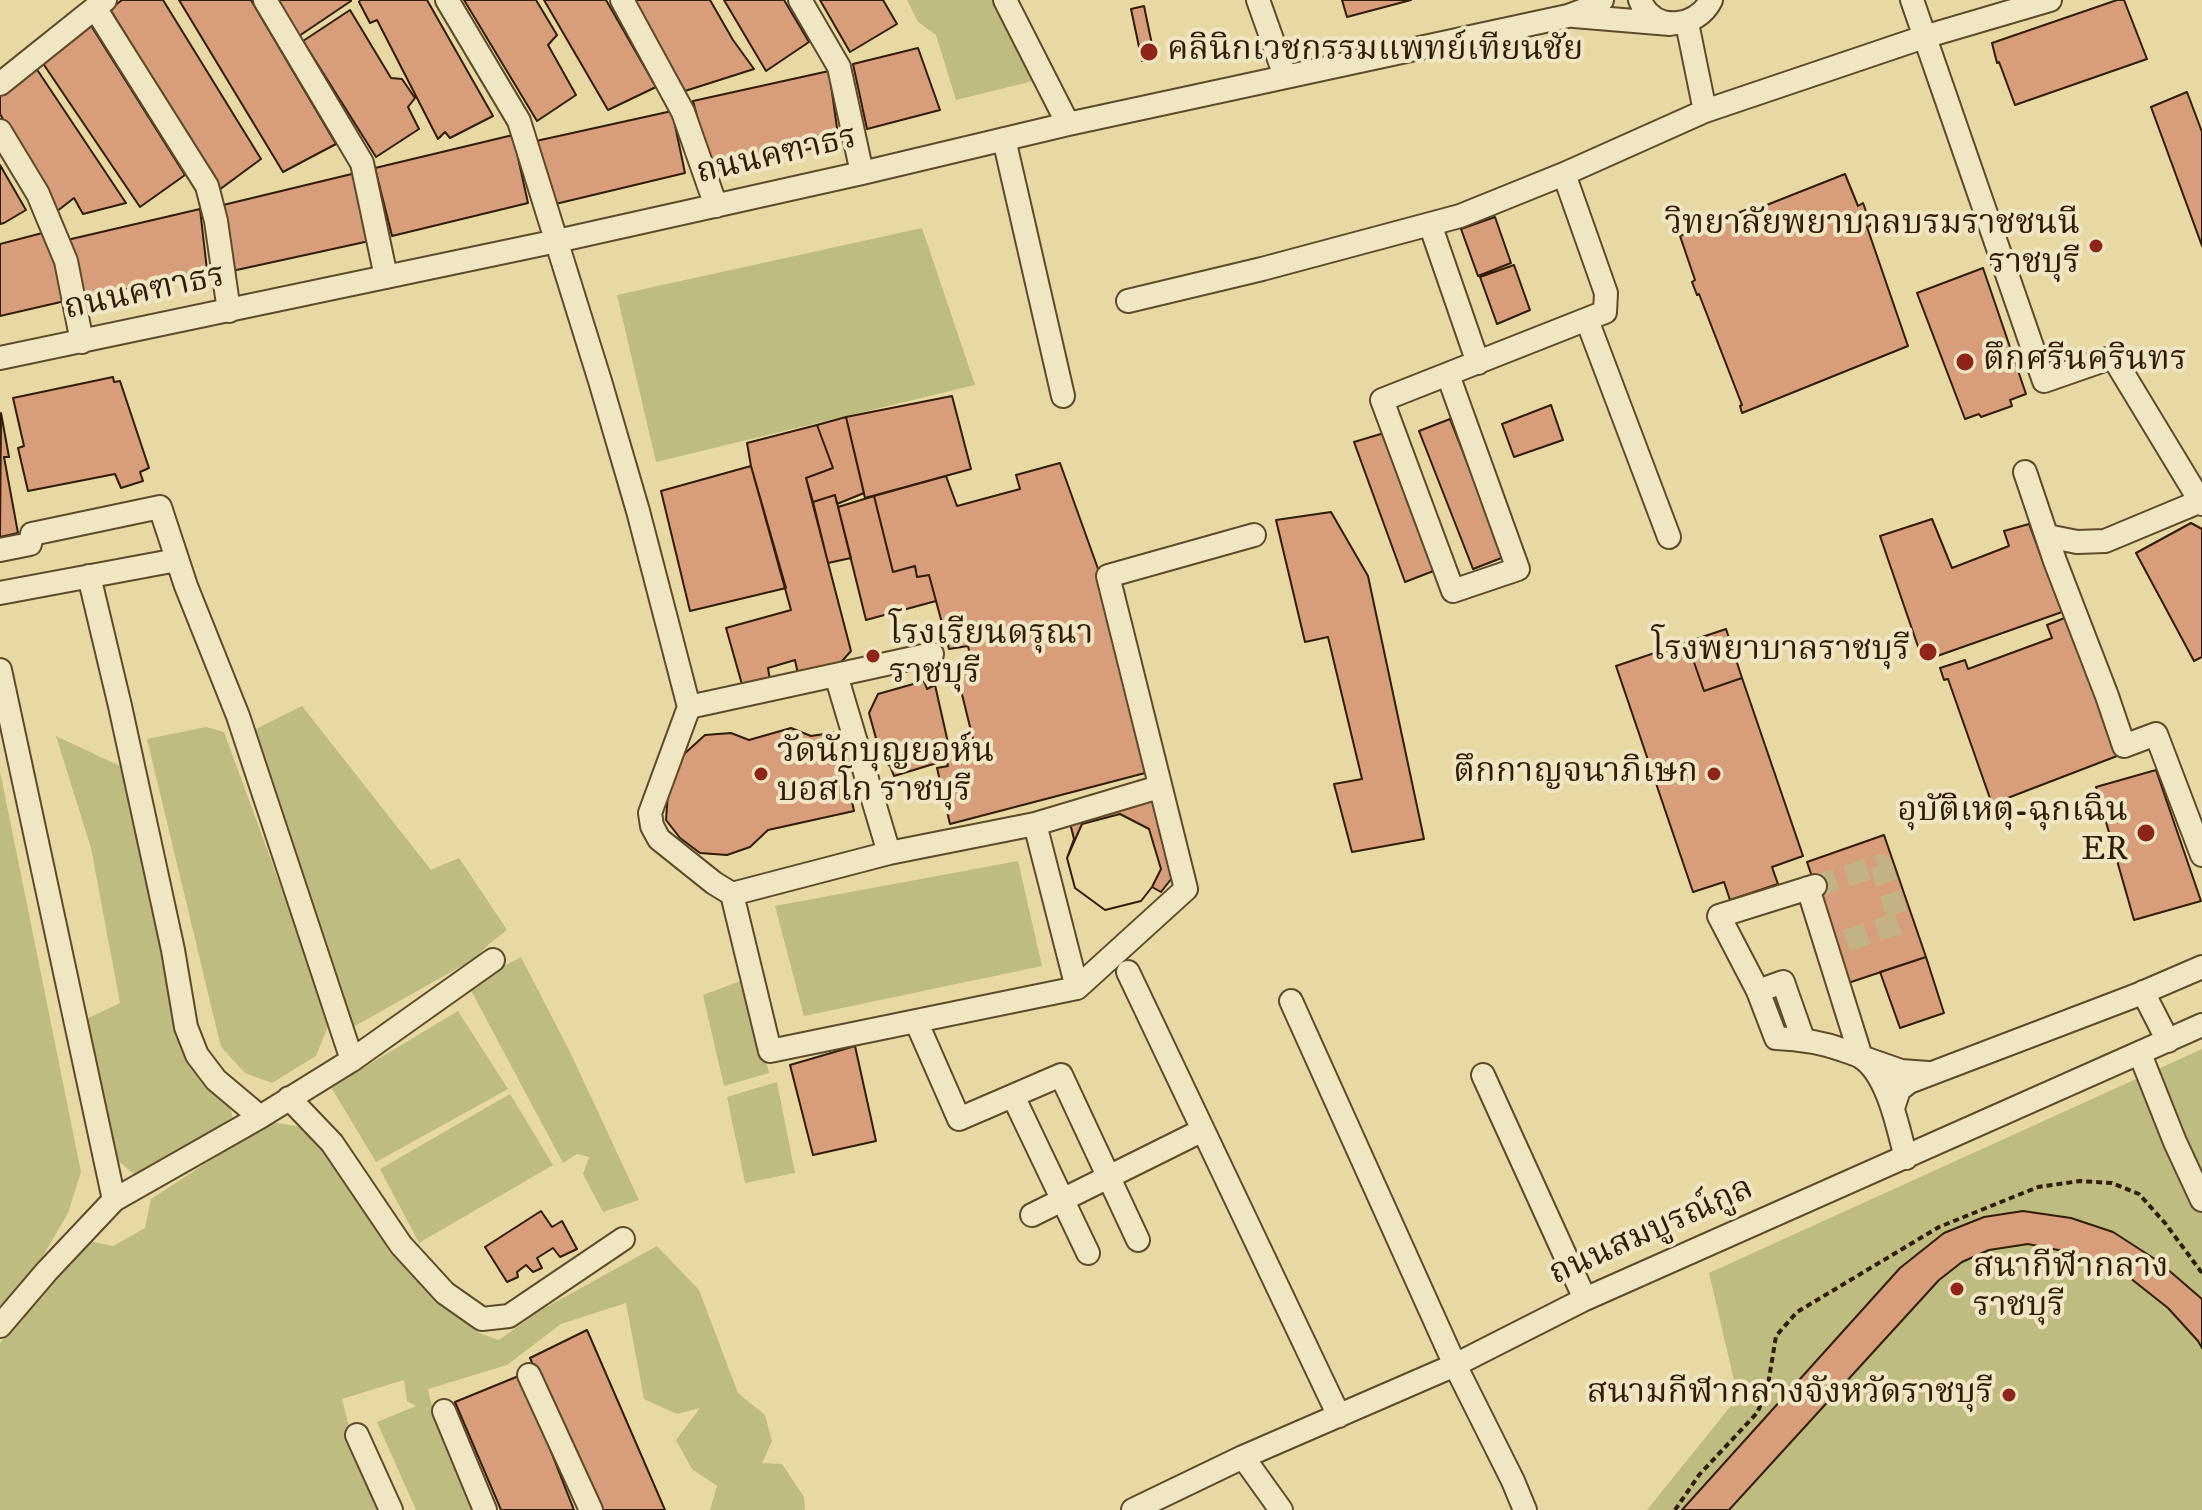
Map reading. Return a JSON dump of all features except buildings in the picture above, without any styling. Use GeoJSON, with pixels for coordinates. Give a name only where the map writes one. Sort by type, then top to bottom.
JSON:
{"type":"FeatureCollection","features":[{"type":"Feature","properties":{"kind":"street"},"geometry":{"type":"LineString","coordinates":[[265,0],[362,163],[386,277]]}},
{"type":"Feature","properties":{"kind":"street"},"geometry":{"type":"LineString","coordinates":[[447,0],[519,121],[638,511],[689,707],[650,813],[652,826],[659,839],[732,894],[770,1051],[1077,988],[1186,889],[1108,576],[1254,535]]}},
{"type":"Feature","properties":{"kind":"street"},"geometry":{"type":"LineString","coordinates":[[622,0],[683,112],[716,206]]}},
{"type":"Feature","properties":{"kind":"street"},"geometry":{"type":"LineString","coordinates":[[800,0],[839,67],[862,173]]}},
{"type":"Feature","properties":{"kind":"street"},"geometry":{"type":"LineString","coordinates":[[1005,0],[1068,124]]}},
{"type":"Feature","properties":{"kind":"street"},"geometry":{"type":"LineString","coordinates":[[1258,0],[1285,76]]}},
{"type":"Feature","properties":{"kind":"street","name":"ถนนคฑาธร"},"geometry":{"type":"LineString","coordinates":[[0,358],[386,277],[560,251],[716,206],[1068,124],[1568,16],[1595,6],[1602,0]]}},
{"type":"Feature","properties":{"kind":"street"},"geometry":{"type":"LineString","coordinates":[[1640,0],[1642,7],[1654,18],[1692,16],[1726,0]]}},
{"type":"Feature","properties":{"kind":"street"},"geometry":{"type":"LineString","coordinates":[[1912,0],[2044,381],[2113,357],[2201,503],[2105,541],[2077,542],[2047,536]]}},
{"type":"Feature","properties":{"kind":"street"},"geometry":{"type":"LineString","coordinates":[[1128,301],[1460,216],[1705,111],[1924,37],[2050,0]]}},
{"type":"Feature","properties":{"kind":"street"},"geometry":{"type":"LineString","coordinates":[[0,84],[100,4],[207,186],[216,221],[229,311]]}},
{"type":"Feature","properties":{"kind":"street","name":"ถนนคฑาธร"},"geometry":{"type":"LineString","coordinates":[[1568,16],[1692,16]]}},
{"type":"Feature","properties":{"kind":"street"},"geometry":{"type":"LineString","coordinates":[[1692,16],[1705,111]]}},
{"type":"Feature","properties":{"kind":"street"},"geometry":{"type":"LineString","coordinates":[[0,131],[38,194],[66,261],[82,342]]}},
{"type":"Feature","properties":{"kind":"street"},"geometry":{"type":"LineString","coordinates":[[1004,139],[1063,396]]}},
{"type":"Feature","properties":{"kind":"street"},"geometry":{"type":"LineString","coordinates":[[1448,375],[1518,569],[1453,591],[1382,400],[1605,312],[1606,293],[1564,174]]}},
{"type":"Feature","properties":{"kind":"street"},"geometry":{"type":"LineString","coordinates":[[1430,224],[1478,363]]}},
{"type":"Feature","properties":{"kind":"street"},"geometry":{"type":"LineString","coordinates":[[1587,320],[1669,537]]}},
{"type":"Feature","properties":{"kind":"street"},"geometry":{"type":"LineString","coordinates":[[2025,472],[2124,746],[2156,734],[2202,855]]}},
{"type":"Feature","properties":{"kind":"street"},"geometry":{"type":"LineString","coordinates":[[0,550],[30,544],[32,534],[160,507],[177,560],[238,716],[352,1060]]}},
{"type":"Feature","properties":{"kind":"street"},"geometry":{"type":"LineString","coordinates":[[0,593],[177,560]]}},
{"type":"Feature","properties":{"kind":"street"},"geometry":{"type":"LineString","coordinates":[[89,576],[173,950],[186,1027],[197,1055],[216,1080],[260,1117]]}},
{"type":"Feature","properties":{"kind":"street"},"geometry":{"type":"LineString","coordinates":[[689,707],[932,654]]}},
{"type":"Feature","properties":{"kind":"street"},"geometry":{"type":"LineString","coordinates":[[0,670],[114,1200]]}},
{"type":"Feature","properties":{"kind":"street"},"geometry":{"type":"LineString","coordinates":[[836,675],[889,853]]}},
{"type":"Feature","properties":{"kind":"street"},"geometry":{"type":"LineString","coordinates":[[732,894],[889,853],[1035,824],[1159,787]]}},
{"type":"Feature","properties":{"kind":"street"},"geometry":{"type":"LineString","coordinates":[[1035,824],[1077,988]]}},
{"type":"Feature","properties":{"kind":"street"},"geometry":{"type":"LineString","coordinates":[[1906,1158],[1884,1087],[1861,1057],[1812,887],[1719,916],[1758,991],[1776,1038],[1803,1039],[1829,1045],[1861,1057],[1901,1071],[1930,1074]]}},
{"type":"Feature","properties":{"kind":"street"},"geometry":{"type":"LineString","coordinates":[[0,1326],[114,1200],[260,1117],[352,1060],[493,960]]}},
{"type":"Feature","properties":{"kind":"street"},"geometry":{"type":"LineString","coordinates":[[1893,1108],[1899,1090],[1909,1082],[2202,967]]}},
{"type":"Feature","properties":{"kind":"street"},"geometry":{"type":"LineString","coordinates":[[1128,972],[1339,1416]]}},
{"type":"Feature","properties":{"kind":"street"},"geometry":{"type":"LineString","coordinates":[[2143,992],[2168,1041]]}},
{"type":"Feature","properties":{"kind":"street"},"geometry":{"type":"LineString","coordinates":[[1291,1001],[1455,1365],[1525,1510]]}},
{"type":"Feature","properties":{"kind":"street"},"geometry":{"type":"LineString","coordinates":[[916,1021],[959,1119],[1061,1075],[1138,1240]]}},
{"type":"Feature","properties":{"kind":"street","name":"ถนนสมบูรณ์กูล"},"geometry":{"type":"LineString","coordinates":[[1133,1510],[1243,1457],[1455,1365],[1585,1299],[2202,1025]]}},
{"type":"Feature","properties":{"kind":"street"},"geometry":{"type":"LineString","coordinates":[[2140,1054],[2202,1200]]}},
{"type":"Feature","properties":{"kind":"street"},"geometry":{"type":"LineString","coordinates":[[1483,1075],[1585,1299]]}},
{"type":"Feature","properties":{"kind":"street"},"geometry":{"type":"LineString","coordinates":[[1013,1096],[1088,1253]]}},
{"type":"Feature","properties":{"kind":"street"},"geometry":{"type":"LineString","coordinates":[[289,1098],[332,1143],[401,1245],[445,1293],[482,1319],[509,1316],[623,1239]]}},
{"type":"Feature","properties":{"kind":"street"},"geometry":{"type":"LineString","coordinates":[[1032,1215],[1203,1130]]}},
{"type":"Feature","properties":{"kind":"street"},"geometry":{"type":"LineString","coordinates":[[529,1375],[591,1510]]}},
{"type":"Feature","properties":{"kind":"street"},"geometry":{"type":"LineString","coordinates":[[444,1411],[485,1510]]}},
{"type":"Feature","properties":{"kind":"street"},"geometry":{"type":"LineString","coordinates":[[357,1435],[391,1510]]}},
{"type":"Feature","properties":{"kind":"street"},"geometry":{"type":"LineString","coordinates":[[1243,1457],[1281,1510]]}},
{"type":"Feature","properties":{"kind":"path"},"geometry":{"type":"LineString","coordinates":[[1675,1510],[1699,1475],[1757,1413],[1767,1391],[1776,1336],[1797,1312],[1939,1227],[2038,1187],[2080,1181],[2112,1183],[2139,1194],[2202,1273]]}},
{"type":"Feature","properties":{"kind":"shaded area"},"geometry":{"type":"Polygon","coordinates":[[[907,0],[996,0],[1037,80],[956,100],[936,35],[918,22],[907,0]]]}},
{"type":"Feature","properties":{"kind":"shaded area"},"geometry":{"type":"Polygon","coordinates":[[[922,228],[975,385],[656,462],[617,295],[922,228]]]}},
{"type":"Feature","properties":{"kind":"shaded area"},"geometry":{"type":"Polygon","coordinates":[[[302,706],[431,870],[459,858],[507,930],[474,959],[355,1026],[344,1021],[252,731],[302,706]]]}},
{"type":"Feature","properties":{"kind":"shaded area"},"geometry":{"type":"Polygon","coordinates":[[[206,727],[224,732],[285,898],[305,937],[329,1024],[316,1056],[272,1083],[245,1073],[221,1047],[147,739],[206,727]]]}},
{"type":"Feature","properties":{"kind":"shaded area"},"geometry":{"type":"Polygon","coordinates":[[[56,736],[122,767],[169,979],[229,1102],[233,1119],[156,1171],[134,1174],[116,1159],[84,1020],[120,1003],[91,848],[56,736]]]}},
{"type":"Feature","properties":{"kind":"shaded area"},"geometry":{"type":"Polygon","coordinates":[[[0,771],[81,1172],[68,1213],[36,1268],[0,1306],[0,771]]]}},
{"type":"Feature","properties":{"kind":"shaded area"},"geometry":{"type":"Polygon","coordinates":[[[1018,861],[1042,966],[804,1016],[775,906],[1018,861]]]}},
{"type":"Feature","properties":{"kind":"shaded area"},"geometry":{"type":"Polygon","coordinates":[[[521,957],[571,1054],[639,1200],[603,1212],[583,1174],[589,1157],[577,1154],[563,1163],[468,985],[521,957]]]}},
{"type":"Feature","properties":{"kind":"shaded area"},"geometry":{"type":"Polygon","coordinates":[[[746,979],[769,1073],[724,1086],[703,995],[746,979]]]}},
{"type":"Feature","properties":{"kind":"shaded area"},"geometry":{"type":"Polygon","coordinates":[[[458,1011],[508,1089],[376,1162],[331,1087],[458,1011]]]}},
{"type":"Feature","properties":{"kind":"shaded area","name":"สนากีฬากลาง ราชบุรี"},"geometry":{"type":"Polygon","coordinates":[[[2202,1049],[2202,1510],[1647,1510],[1738,1397],[1709,1273],[2202,1049]]]}},
{"type":"Feature","properties":{"kind":"shaded area"},"geometry":{"type":"Polygon","coordinates":[[[777,1082],[795,1173],[745,1183],[727,1097],[777,1082]]]}},
{"type":"Feature","properties":{"kind":"shaded area"},"geometry":{"type":"Polygon","coordinates":[[[510,1094],[553,1165],[419,1243],[380,1169],[510,1094]]]}},
{"type":"Feature","properties":{"kind":"shaded area"},"geometry":{"type":"Polygon","coordinates":[[[269,1122],[298,1126],[331,1155],[390,1253],[479,1333],[499,1340],[541,1310],[657,1246],[699,1290],[738,1393],[765,1415],[772,1441],[762,1463],[782,1464],[804,1497],[805,1510],[710,1510],[717,1486],[692,1469],[676,1440],[700,1408],[677,1414],[644,1399],[626,1303],[561,1324],[507,1365],[428,1389],[434,1415],[475,1510],[416,1510],[377,1422],[416,1406],[407,1401],[404,1380],[342,1399],[349,1427],[347,1433],[381,1510],[0,1510],[0,1343],[89,1241],[113,1246],[145,1228],[151,1199],[269,1122]]]}},
{"type":"Feature","properties":{"kind":"tunnel"},"geometry":{"type":"LineString","coordinates":[[1815,886],[1881,865],[1900,923],[1835,944]]}},
{"type":"Feature","properties":{"kind":"place","name":"คลินิกเวชกรรมแพทย์เทียนชัย"},"geometry":{"type":"Point","coordinates":[1149,52]}},
{"type":"Feature","properties":{"kind":"place","name":"วิทยาลัยพยาบาลบรมราชชนนี ราชบุรี"},"geometry":{"type":"Point","coordinates":[2096,246]}},
{"type":"Feature","properties":{"kind":"place","name":"ตึกศรีนครินทร"},"geometry":{"type":"Point","coordinates":[1965,362]}},
{"type":"Feature","properties":{"kind":"place","name":"โรงพยาบาลราชบุรี"},"geometry":{"type":"Point","coordinates":[1928,652]}},
{"type":"Feature","properties":{"kind":"place","name":"โรงเรียนดรุณา ราชบุรี"},"geometry":{"type":"Point","coordinates":[873,656]}},
{"type":"Feature","properties":{"kind":"place","name":"วัดนักบุญยอห์น บอสโก ราชบุรี"},"geometry":{"type":"Point","coordinates":[761,774]}},
{"type":"Feature","properties":{"kind":"place","name":"ตึกกาญจนาภิเษก"},"geometry":{"type":"Point","coordinates":[1714,774]}},
{"type":"Feature","properties":{"kind":"place","name":"อุบัติเหตุ-ฉุกเฉิน ER"},"geometry":{"type":"Point","coordinates":[2146,833]}},
{"type":"Feature","properties":{"kind":"place","name":"สนากีฬากลาง ราชบุรี"},"geometry":{"type":"Point","coordinates":[1957,1289]}},
{"type":"Feature","properties":{"kind":"place","name":"สนามกีฬากลางจังหวัดราชบุรี"},"geometry":{"type":"Point","coordinates":[2009,1395]}}]}
